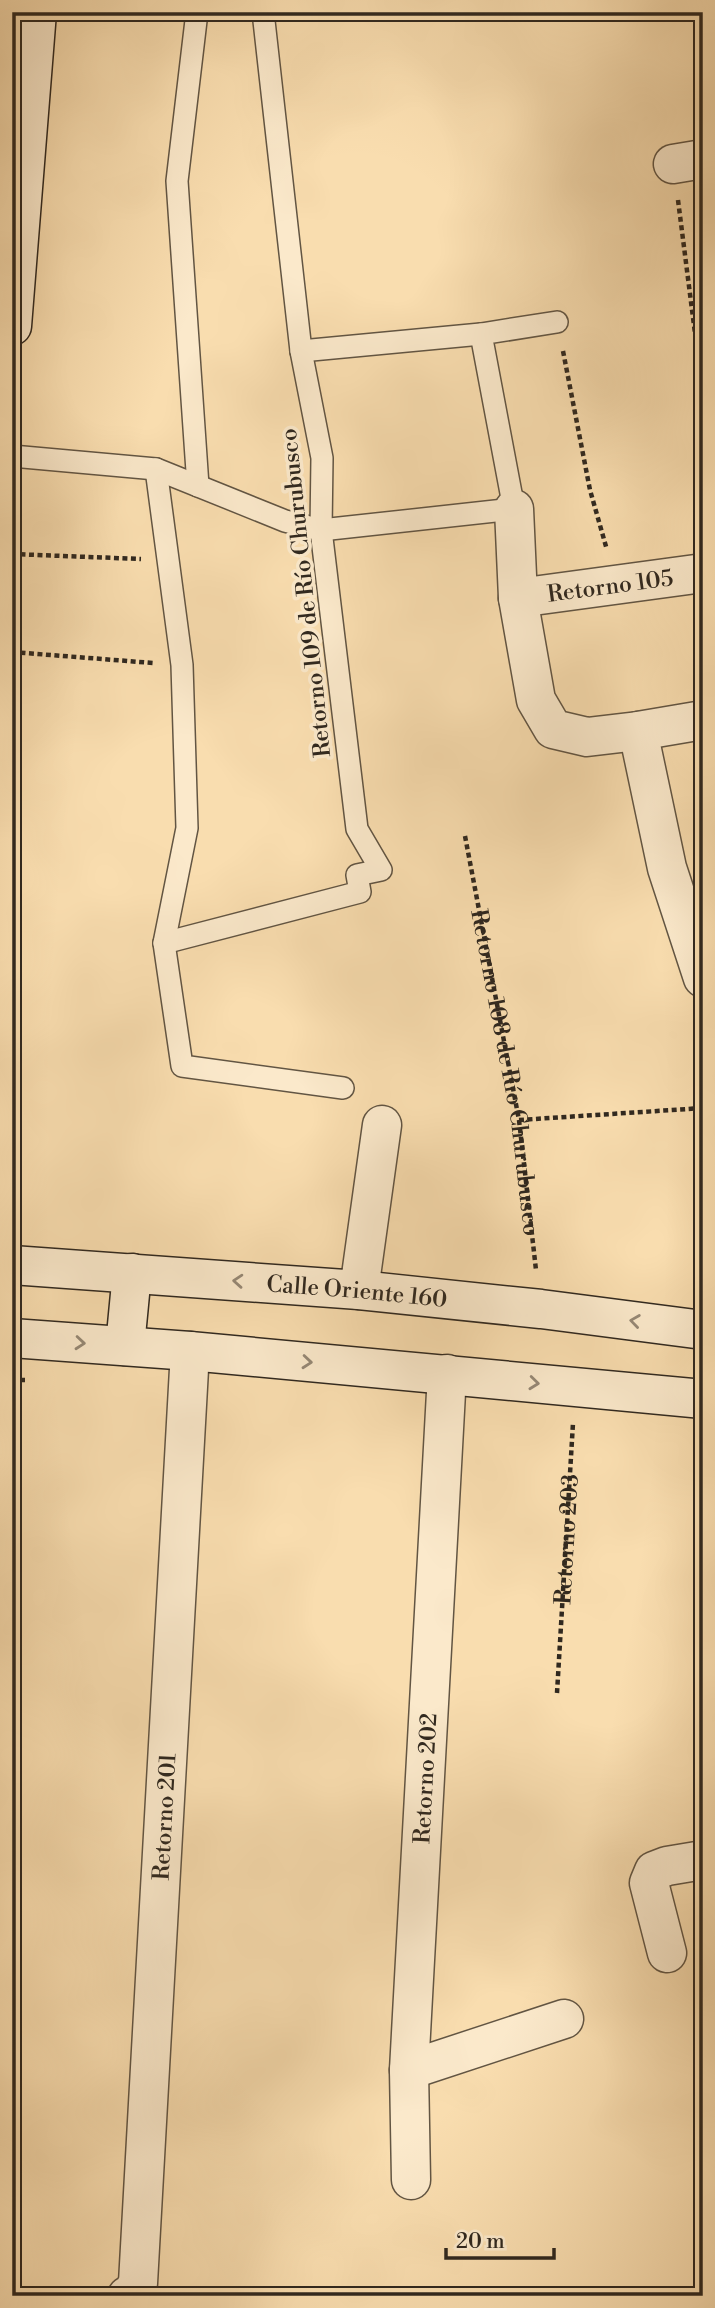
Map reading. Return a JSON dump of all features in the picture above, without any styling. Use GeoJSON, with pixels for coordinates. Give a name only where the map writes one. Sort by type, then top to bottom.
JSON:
{"type":"FeatureCollection","features":[{"type":"Feature","properties":{"kind":"street"},"geometry":{"type":"LineString","coordinates":[[12,326],[37,12]]}},
{"type":"Feature","properties":{"kind":"street"},"geometry":{"type":"LineString","coordinates":[[514,509],[518,598],[536,700],[553,729],[587,737],[703,720]]}},
{"type":"Feature","properties":{"kind":"street","name":"Retorno 105"},"geometry":{"type":"LineString","coordinates":[[518,598],[703,573]]}},
{"type":"Feature","properties":{"kind":"street"},"geometry":{"type":"LineString","coordinates":[[638,731],[667,869],[703,978]]}},
{"type":"Feature","properties":{"kind":"street"},"geometry":{"type":"LineString","coordinates":[[359,1290],[382,1125]]}},
{"type":"Feature","properties":{"kind":"street","name":"Calle Oriente 160"},"geometry":{"type":"LineString","coordinates":[[12,1265],[359,1290],[541,1309],[703,1331]]}},
{"type":"Feature","properties":{"kind":"street"},"geometry":{"type":"LineString","coordinates":[[125,1346],[132,1273]]}},
{"type":"Feature","properties":{"kind":"street"},"geometry":{"type":"LineString","coordinates":[[12,1338],[447,1374],[703,1399]]}},
{"type":"Feature","properties":{"kind":"street","name":"Retorno 201"},"geometry":{"type":"LineString","coordinates":[[132,2289],[190,1352]]}},
{"type":"Feature","properties":{"kind":"street","name":"Retorno 202"},"geometry":{"type":"LineString","coordinates":[[411,2180],[409,2070],[447,1374]]}},
{"type":"Feature","properties":{"kind":"street"},"geometry":{"type":"LineString","coordinates":[[667,1953],[649,1883],[654,1871],[703,1860]]}},
{"type":"Feature","properties":{"kind":"street"},"geometry":{"type":"LineString","coordinates":[[409,2070],[564,2019]]}},
{"type":"Feature","properties":{"kind":"lane"},"geometry":{"type":"LineString","coordinates":[[197,12],[177,181],[198,486]]}},
{"type":"Feature","properties":{"kind":"lane","name":"Retorno 109 de Río Churubusco"},"geometry":{"type":"LineString","coordinates":[[164,943],[360,892],[357,875],[381,870],[357,829],[321,530],[322,458],[301,351],[263,12]]}},
{"type":"Feature","properties":{"kind":"lane"},"geometry":{"type":"LineString","coordinates":[[301,351],[488,332],[557,322]]}},
{"type":"Feature","properties":{"kind":"lane"},"geometry":{"type":"LineString","coordinates":[[12,456],[156,468],[285,521],[321,530],[514,509],[488,332]]}},
{"type":"Feature","properties":{"kind":"lane"},"geometry":{"type":"LineString","coordinates":[[156,468],[182,665],[187,828],[164,943],[182,1066],[342,1088]]}},
{"type":"Feature","properties":{"kind":"path"},"geometry":{"type":"LineString","coordinates":[[688,162],[703,396]]}},
{"type":"Feature","properties":{"kind":"path"},"geometry":{"type":"LineString","coordinates":[[557,322],[590,490],[617,586]]}},
{"type":"Feature","properties":{"kind":"path"},"geometry":{"type":"LineString","coordinates":[[12,554],[167,560]]}},
{"type":"Feature","properties":{"kind":"path"},"geometry":{"type":"LineString","coordinates":[[12,652],[182,665]]}},
{"type":"Feature","properties":{"kind":"path","name":"Retorno 108 de Río Churubusco"},"geometry":{"type":"LineString","coordinates":[[465,836],[519,1120],[541,1309]]}},
{"type":"Feature","properties":{"kind":"path"},"geometry":{"type":"LineString","coordinates":[[519,1120],[703,1108]]}},
{"type":"Feature","properties":{"kind":"path","name":"Retorno 203"},"geometry":{"type":"LineString","coordinates":[[557,1693],[575,1387]]}}]}
